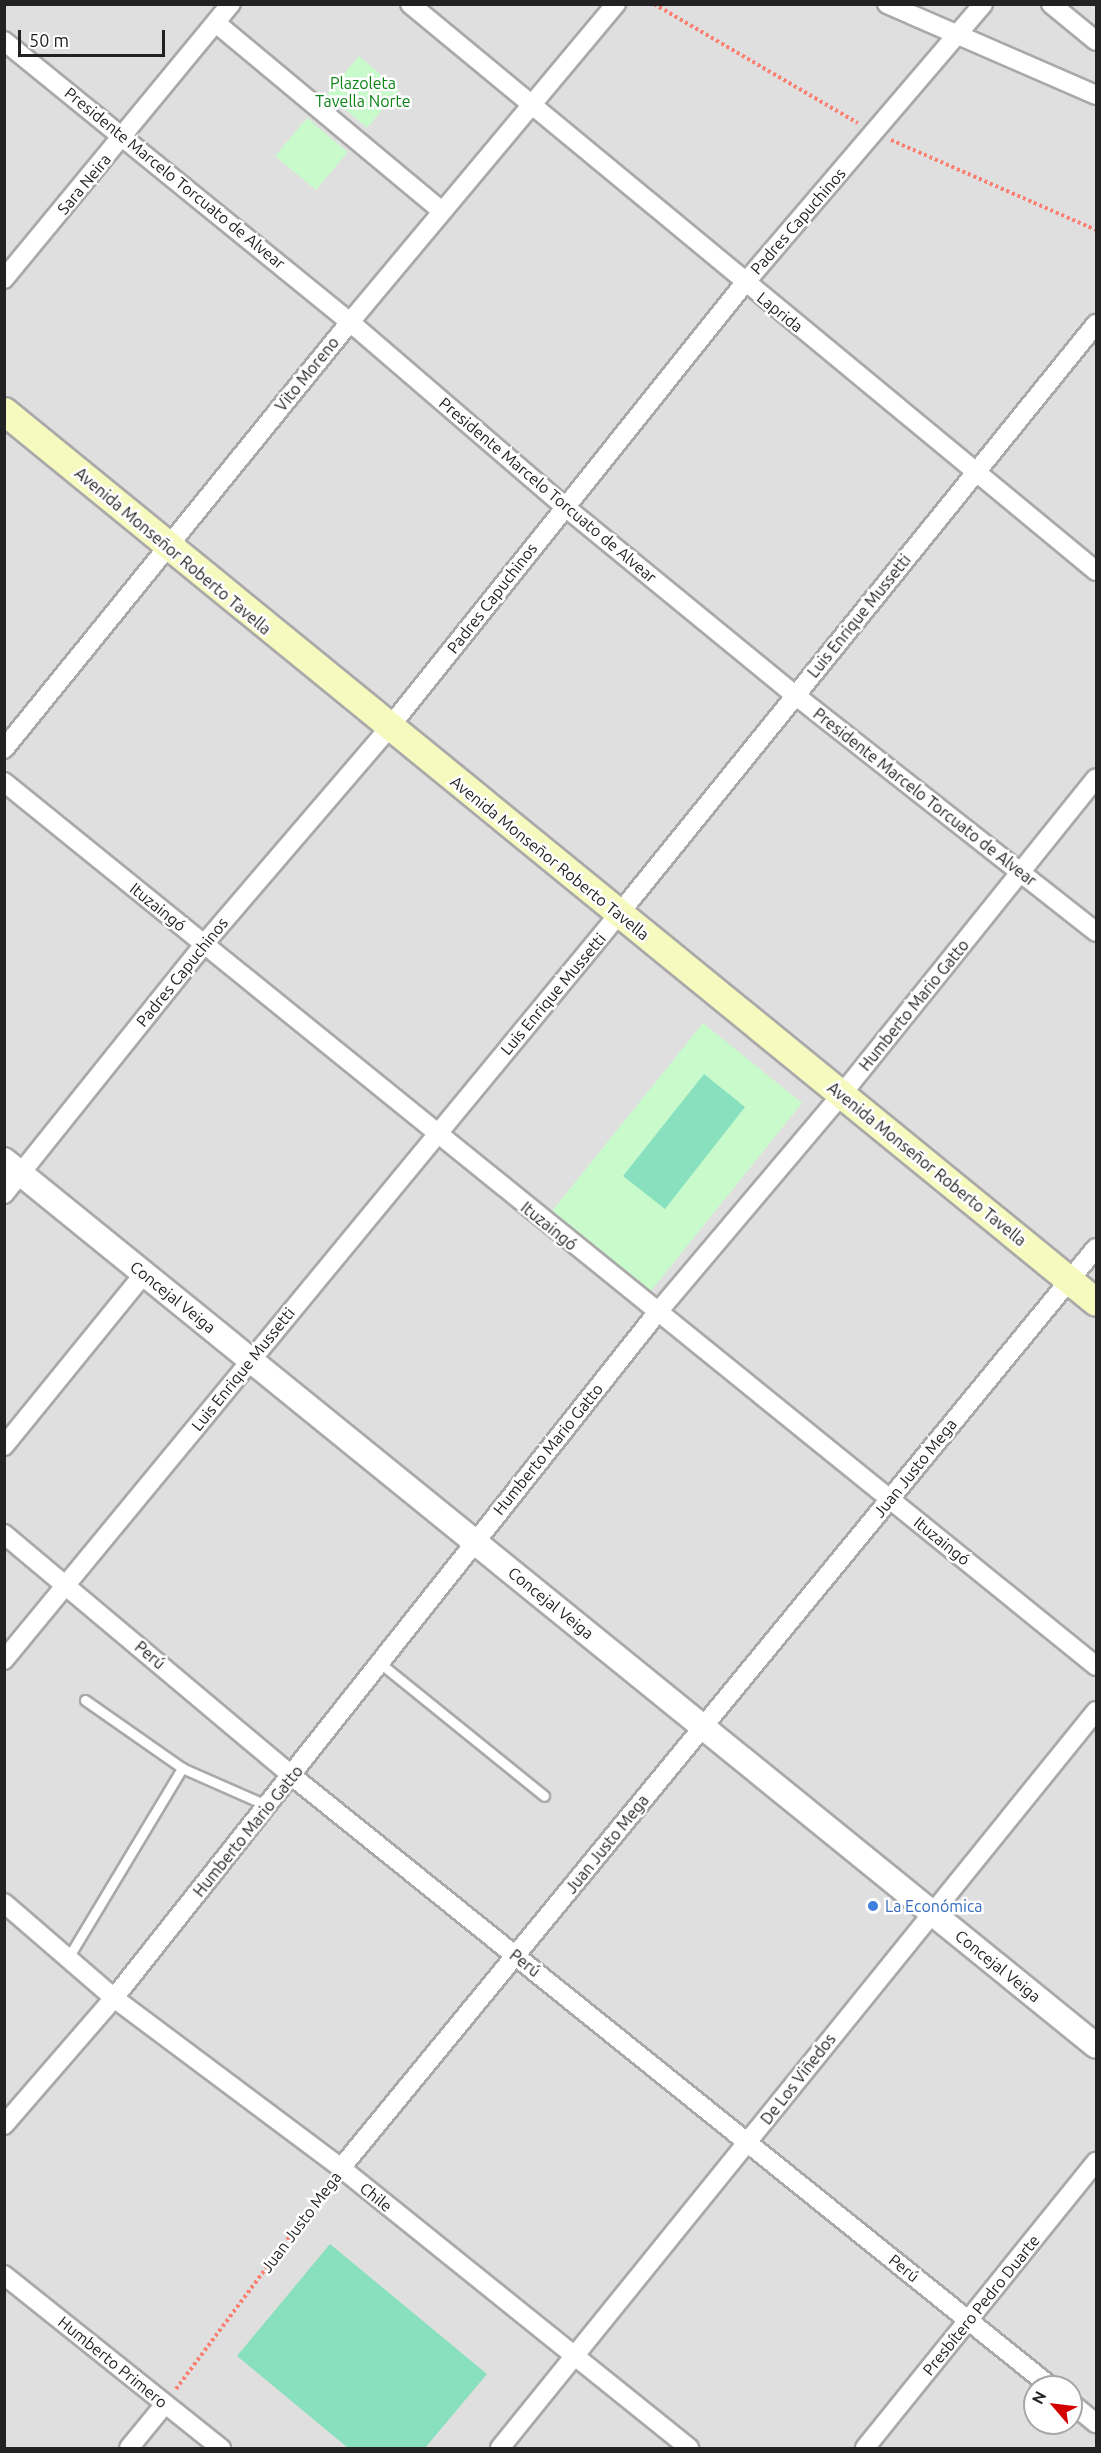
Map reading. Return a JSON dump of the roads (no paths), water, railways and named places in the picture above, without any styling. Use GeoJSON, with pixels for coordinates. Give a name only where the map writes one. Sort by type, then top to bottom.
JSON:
{"type":"FeatureCollection","features":[{"type":"Feature","properties":{"kind":"main road","name":"Avenida Monseñor Roberto Tavella"},"geometry":{"type":"LineString","coordinates":[[4,411],[389,728],[1096,1302]]}},
{"type":"Feature","properties":{"kind":"street","name":"Sara Neira"},"geometry":{"type":"LineString","coordinates":[[4,279],[231,4]]}},
{"type":"Feature","properties":{"kind":"street","name":"Laprida"},"geometry":{"type":"LineString","coordinates":[[410,4],[744,284],[977,469],[1096,571]]}},
{"type":"Feature","properties":{"kind":"street","name":"Vito Moreno"},"geometry":{"type":"LineString","coordinates":[[4,749],[350,322],[616,4]]}},
{"type":"Feature","properties":{"kind":"street"},"geometry":{"type":"LineString","coordinates":[[887,4],[955,36],[1096,95]]}},
{"type":"Feature","properties":{"kind":"street","name":"Padres Capuchinos"},"geometry":{"type":"LineString","coordinates":[[4,1194],[13,1167],[389,728],[564,506],[744,284],[983,4]]}},
{"type":"Feature","properties":{"kind":"street"},"geometry":{"type":"LineString","coordinates":[[1051,4],[1096,41]]}},
{"type":"Feature","properties":{"kind":"street"},"geometry":{"type":"LineString","coordinates":[[216,23],[442,211]]}},
{"type":"Feature","properties":{"kind":"street","name":"Presidente Marcelo Torcuato de Alvear"},"geometry":{"type":"LineString","coordinates":[[4,41],[124,135],[350,322],[564,506],[795,695],[1096,932]]}},
{"type":"Feature","properties":{"kind":"street","name":"Luis Enrique Mussetti"},"geometry":{"type":"LineString","coordinates":[[4,1660],[619,914],[1096,324]]}},
{"type":"Feature","properties":{"kind":"street","name":"Humberto Mario Gatto"},"geometry":{"type":"LineString","coordinates":[[4,2124],[114,1998],[657,1313],[842,1094],[1096,778]]}},
{"type":"Feature","properties":{"kind":"street","name":"Ituzaingó"},"geometry":{"type":"LineString","coordinates":[[4,782],[657,1313],[1096,1666]]}},
{"type":"Feature","properties":{"kind":"street","name":"Concejal Veiga"},"geometry":{"type":"LineString","coordinates":[[13,1167],[1096,2046]]}},
{"type":"Feature","properties":{"kind":"street","name":"Juan Justo Mega"},"geometry":{"type":"LineString","coordinates":[[341,2168],[1096,1248]]}},
{"type":"Feature","properties":{"kind":"street"},"geometry":{"type":"LineString","coordinates":[[4,1446],[144,1274]]}},
{"type":"Feature","properties":{"kind":"street","name":"Perú"},"geometry":{"type":"LineString","coordinates":[[4,1534],[292,1776],[749,2140],[1036,2375]]}},
{"type":"Feature","properties":{"kind":"street","name":"De Los Viñedos"},"geometry":{"type":"LineString","coordinates":[[500,2448],[930,1912],[1096,1711]]}},
{"type":"Feature","properties":{"kind":"street","name":"Chile"},"geometry":{"type":"LineString","coordinates":[[4,1903],[114,1998],[341,2168],[689,2448]]}},
{"type":"Feature","properties":{"kind":"street","name":"Presbítero Pedro Duarte"},"geometry":{"type":"LineString","coordinates":[[865,2448],[1096,2162]]}},
{"type":"Feature","properties":{"kind":"street","name":"Humberto Primero"},"geometry":{"type":"LineString","coordinates":[[4,2275],[221,2448]]}},
{"type":"Feature","properties":{"kind":"street"},"geometry":{"type":"LineString","coordinates":[[129,2448],[165,2404]]}},
{"type":"Feature","properties":{"kind":"street"},"geometry":{"type":"LineString","coordinates":[[1083,2413],[1096,2424]]}},
{"type":"Feature","properties":{"kind":"lane"},"geometry":{"type":"LineString","coordinates":[[380,1663],[544,1796]]}},
{"type":"Feature","properties":{"kind":"lane"},"geometry":{"type":"LineString","coordinates":[[85,1700],[182,1768],[268,1806]]}},
{"type":"Feature","properties":{"kind":"lane"},"geometry":{"type":"LineString","coordinates":[[68,1958],[182,1768]]}},
{"type":"Feature","properties":{"kind":"place","name":"La Económica"},"geometry":{"type":"Point","coordinates":[873,1906]}},
{"type":"Feature","properties":{"kind":"park label","name":"Plazoleta Tavella Norte"},"geometry":{"type":"Point","coordinates":[363,92]}}]}
